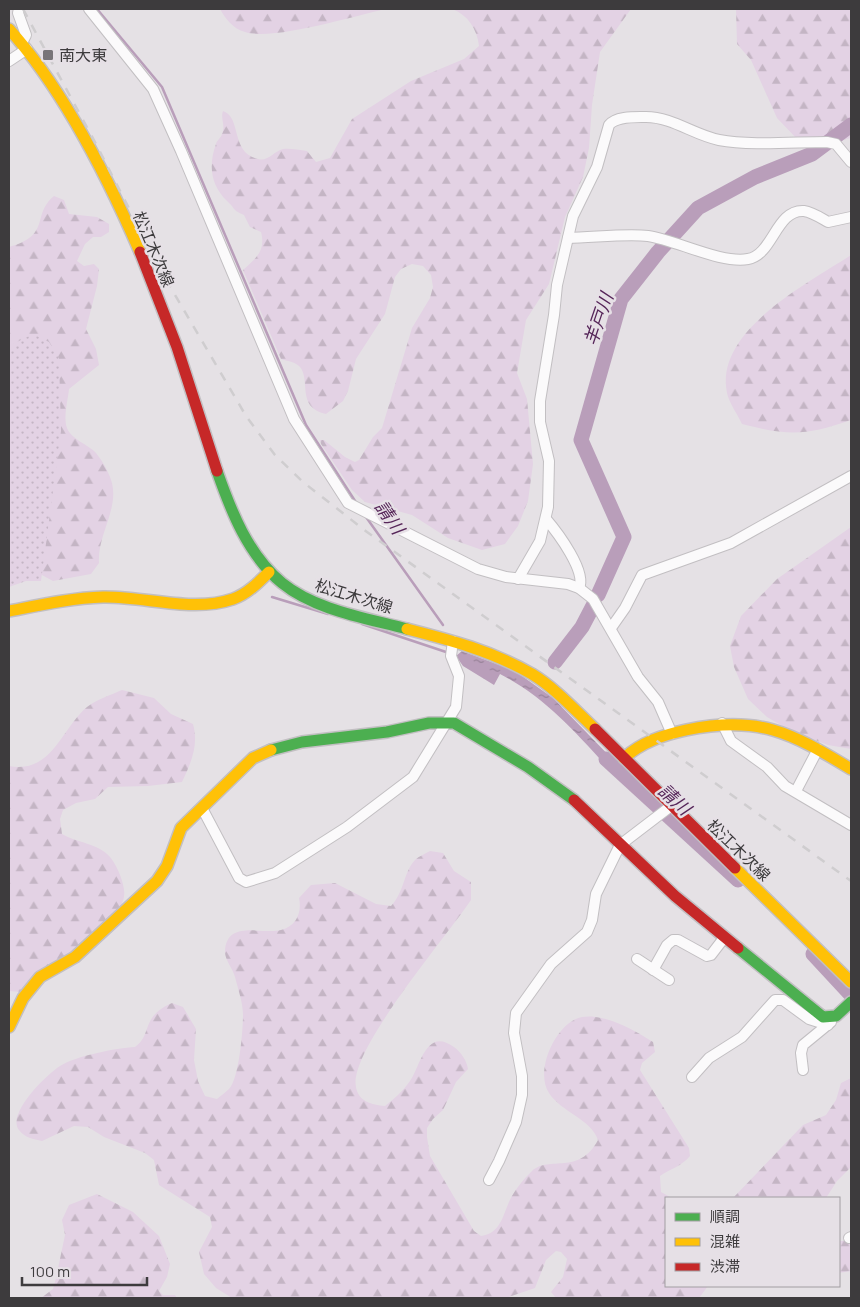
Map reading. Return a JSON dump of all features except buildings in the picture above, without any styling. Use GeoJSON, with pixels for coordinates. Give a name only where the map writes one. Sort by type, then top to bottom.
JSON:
{"type":"FeatureCollection","features":[{"type":"Feature","properties":{"kind":"street"},"geometry":{"type":"LineString","coordinates":[[9,61],[25,46],[26,36],[19,18],[19,9]]}},
{"type":"Feature","properties":{"kind":"street"},"geometry":{"type":"LineString","coordinates":[[89,9],[153,89],[182,151],[294,419],[348,503],[462,562],[493,575],[558,582],[579,588],[593,598],[638,677],[658,702],[672,734]]}},
{"type":"Feature","properties":{"kind":"street","name":"松江木次線"},"geometry":{"type":"LineString","coordinates":[[9,28],[25,46],[78,126],[134,241],[176,344],[222,483],[236,518],[252,551],[269,572],[304,598],[332,608],[495,654],[533,674],[566,702],[624,758],[668,809],[851,982]]}},
{"type":"Feature","properties":{"kind":"street"},"geometry":{"type":"LineString","coordinates":[[518,578],[540,541],[546,519],[549,461],[540,422],[540,401],[557,285],[573,216],[598,167],[606,129],[616,120],[631,117],[660,118],[692,132],[722,140],[827,142],[836,144],[851,162]]}},
{"type":"Feature","properties":{"kind":"street"},"geometry":{"type":"LineString","coordinates":[[568,238],[648,236],[738,260],[758,256],[785,220],[794,213],[803,211],[811,213],[828,222],[851,217]]}},
{"type":"Feature","properties":{"kind":"street"},"geometry":{"type":"LineString","coordinates":[[611,628],[625,608],[642,575],[731,543],[851,476]]}},
{"type":"Feature","properties":{"kind":"street"},"geometry":{"type":"LineString","coordinates":[[546,519],[560,537],[581,575],[582,582],[579,588]]}},
{"type":"Feature","properties":{"kind":"street"},"geometry":{"type":"LineString","coordinates":[[9,611],[104,596],[194,604],[220,603],[250,592],[269,572]]}},
{"type":"Feature","properties":{"kind":"street"},"geometry":{"type":"LineString","coordinates":[[202,808],[239,878],[250,882],[263,878],[347,827],[405,784],[418,771],[456,707],[459,676],[451,656],[453,641]]}},
{"type":"Feature","properties":{"kind":"street"},"geometry":{"type":"LineString","coordinates":[[9,1027],[23,998],[40,977],[75,957],[157,881],[167,866],[182,828],[253,758],[267,750],[298,741],[387,732],[435,721],[454,723],[556,785],[724,938],[818,1014],[832,1021]]}},
{"type":"Feature","properties":{"kind":"street"},"geometry":{"type":"LineString","coordinates":[[624,758],[641,745],[672,734],[722,723],[746,722],[765,725],[792,735],[851,769]]}},
{"type":"Feature","properties":{"kind":"street"},"geometry":{"type":"LineString","coordinates":[[722,723],[727,736],[767,767],[785,786],[851,825]]}},
{"type":"Feature","properties":{"kind":"street"},"geometry":{"type":"LineString","coordinates":[[796,791],[818,749]]}},
{"type":"Feature","properties":{"kind":"street"},"geometry":{"type":"LineString","coordinates":[[489,1180],[500,1161],[516,1122],[522,1095],[522,1076],[514,1033],[516,1013],[551,964],[587,932],[592,920],[596,894],[620,845],[668,809]]}},
{"type":"Feature","properties":{"kind":"street"},"geometry":{"type":"LineString","coordinates":[[653,970],[667,945],[673,940],[707,956],[711,955],[724,938]]}},
{"type":"Feature","properties":{"kind":"street"},"geometry":{"type":"LineString","coordinates":[[637,959],[669,980]]}},
{"type":"Feature","properties":{"kind":"street"},"geometry":{"type":"LineString","coordinates":[[692,1077],[710,1058],[742,1036],[775,1000],[783,1000],[809,1019],[832,1021]]}},
{"type":"Feature","properties":{"kind":"street"},"geometry":{"type":"LineString","coordinates":[[803,1070],[801,1053],[803,1045],[850,1007]]}},
{"type":"Feature","properties":{"kind":"green space"},"geometry":{"type":"Polygon","coordinates":[[[220,9],[386,9],[294,31],[258,34],[245,32],[233,26],[220,9]]]}},
{"type":"Feature","properties":{"kind":"green space"},"geometry":{"type":"Polygon","coordinates":[[[452,9],[631,9],[600,52],[592,105],[589,148],[583,177],[565,217],[549,284],[526,320],[517,373],[527,399],[533,464],[528,501],[518,526],[505,544],[482,550],[448,538],[412,515],[365,502],[352,490],[320,440],[324,440],[345,457],[355,462],[359,460],[373,437],[382,428],[412,328],[430,298],[433,287],[431,275],[423,266],[412,264],[401,269],[395,277],[385,314],[356,359],[348,391],[343,401],[326,414],[316,410],[307,399],[303,372],[299,366],[281,359],[243,270],[259,254],[262,244],[261,232],[250,227],[244,215],[236,210],[222,195],[212,175],[212,160],[216,144],[223,131],[223,111],[233,120],[243,150],[258,159],[268,158],[283,149],[307,151],[316,162],[330,158],[352,119],[411,81],[464,59],[479,46],[471,23],[463,15],[452,9]]]}},
{"type":"Feature","properties":{"kind":"green space"},"geometry":{"type":"Polygon","coordinates":[[[736,9],[851,9],[851,138],[829,143],[798,140],[777,118],[751,60],[737,44],[736,9]]]}},
{"type":"Feature","properties":{"kind":"green space"},"geometry":{"type":"Polygon","coordinates":[[[54,196],[64,200],[69,214],[97,217],[109,224],[109,232],[101,237],[93,237],[85,244],[77,261],[84,266],[94,264],[99,269],[97,286],[86,329],[96,349],[99,365],[69,389],[65,419],[69,432],[93,450],[104,464],[113,488],[113,498],[99,552],[99,563],[91,574],[53,581],[40,574],[9,367],[9,247],[31,237],[36,231],[43,210],[54,196]]]}},
{"type":"Feature","properties":{"kind":"green space"},"geometry":{"type":"Polygon","coordinates":[[[851,255],[851,420],[821,429],[797,432],[772,431],[742,424],[727,393],[727,370],[735,349],[749,329],[768,311],[790,294],[851,255]]]}},
{"type":"Feature","properties":{"kind":"green space"},"geometry":{"type":"Polygon","coordinates":[[[33,334],[49,342],[59,358],[61,431],[41,581],[26,581],[9,587],[9,346],[33,334]]]}},
{"type":"Feature","properties":{"kind":"green space"},"geometry":{"type":"Polygon","coordinates":[[[851,527],[851,749],[828,745],[793,732],[767,717],[748,699],[734,667],[730,646],[741,616],[777,579],[851,527]]]}},
{"type":"Feature","properties":{"kind":"green space"},"geometry":{"type":"Polygon","coordinates":[[[122,690],[154,698],[171,714],[193,724],[195,747],[191,761],[182,782],[148,786],[108,787],[95,799],[76,803],[63,810],[60,819],[62,834],[100,849],[110,857],[124,887],[124,896],[120,907],[97,934],[63,962],[21,992],[9,991],[9,766],[24,767],[46,757],[87,707],[100,699],[122,690]]]}},
{"type":"Feature","properties":{"kind":"green space"},"geometry":{"type":"Polygon","coordinates":[[[430,851],[443,853],[454,871],[471,882],[471,900],[383,1021],[367,1048],[358,1070],[357,1092],[366,1101],[375,1105],[385,1106],[407,1085],[430,1045],[437,1041],[444,1042],[459,1051],[468,1069],[456,1082],[443,1110],[427,1128],[427,1137],[430,1156],[474,1231],[481,1236],[494,1231],[498,1226],[514,1193],[532,1171],[547,1164],[564,1163],[582,1158],[598,1140],[589,1126],[554,1100],[545,1084],[546,1061],[556,1037],[573,1021],[591,1016],[609,1020],[646,1037],[653,1042],[655,1052],[642,1063],[640,1070],[689,1148],[690,1156],[680,1165],[660,1176],[661,1192],[670,1197],[665,1197],[665,1287],[707,1287],[699,1298],[556,1298],[551,1292],[563,1277],[567,1259],[561,1252],[556,1251],[546,1260],[535,1288],[506,1298],[232,1298],[216,1288],[204,1274],[199,1252],[212,1227],[210,1217],[159,1185],[154,1160],[145,1153],[104,1137],[88,1127],[74,1126],[42,1141],[32,1139],[19,1130],[16,1123],[23,1105],[54,1070],[67,1062],[86,1056],[135,1047],[144,1037],[155,1014],[172,1003],[183,1007],[196,1029],[194,1060],[198,1081],[205,1096],[217,1099],[232,1084],[240,1054],[243,1015],[241,1001],[234,974],[225,952],[227,942],[232,935],[247,931],[281,930],[291,925],[295,922],[299,913],[299,898],[311,885],[335,883],[376,904],[391,906],[399,894],[411,865],[430,851]]]}},
{"type":"Feature","properties":{"kind":"green space"},"geometry":{"type":"Polygon","coordinates":[[[851,1078],[851,1167],[837,1181],[827,1197],[734,1197],[803,1125],[826,1115],[836,1100],[841,1083],[851,1078]]]}},
{"type":"Feature","properties":{"kind":"green space"},"geometry":{"type":"Polygon","coordinates":[[[97,1194],[133,1212],[159,1236],[170,1264],[167,1277],[159,1291],[163,1295],[175,1295],[177,1298],[41,1298],[53,1289],[65,1235],[62,1220],[69,1205],[97,1194]]]}},
{"type":"Feature","properties":{"kind":"green space"},"geometry":{"type":"Polygon","coordinates":[[[840,1241],[851,1241],[851,1271],[840,1273],[840,1241]]]}},
{"type":"Feature","properties":{"kind":"water"},"geometry":{"type":"Polygon","coordinates":[[[462,651],[515,671],[553,698],[623,770],[616,777],[562,720],[517,684],[500,674],[494,685],[463,666],[456,656],[462,651]]]}},
{"type":"Feature","properties":{"kind":"waterway"},"geometry":{"type":"LineString","coordinates":[[97,9],[162,87],[306,425],[357,504]]}},
{"type":"Feature","properties":{"kind":"waterway","name":"羊戸川"},"geometry":{"type":"LineString","coordinates":[[598,595],[624,537],[581,440],[621,299],[658,252],[698,208],[755,177],[812,154],[851,125]]}},
{"type":"Feature","properties":{"kind":"waterway","name":"請川"},"geometry":{"type":"LineString","coordinates":[[366,517],[443,625]]}},
{"type":"Feature","properties":{"kind":"waterway"},"geometry":{"type":"LineString","coordinates":[[272,597],[328,614]]}},
{"type":"Feature","properties":{"kind":"waterway","name":"羊戸川"},"geometry":{"type":"LineString","coordinates":[[555,662],[582,627],[594,604]]}},
{"type":"Feature","properties":{"kind":"waterway"},"geometry":{"type":"LineString","coordinates":[[362,624],[446,652]]}},
{"type":"Feature","properties":{"kind":"waterway","name":"請川"},"geometry":{"type":"LineString","coordinates":[[606,759],[738,880]]}},
{"type":"Feature","properties":{"kind":"waterway","name":"請川"},"geometry":{"type":"LineString","coordinates":[[813,954],[851,995]]}},
{"type":"Feature","properties":{"kind":"railway"},"geometry":{"type":"LineString","coordinates":[[23,9],[96,144],[161,271],[246,416],[275,455],[303,482],[367,532],[851,881]]}},
{"type":"Feature","properties":{"kind":"traffic: fast"},"geometry":{"type":"LineString","coordinates":[[217,471],[235,517],[250,546],[270,572],[282,583],[295,592],[325,607],[407,629]]}},
{"type":"Feature","properties":{"kind":"traffic: fast"},"geometry":{"type":"LineString","coordinates":[[271,750],[302,742],[387,732],[429,723],[454,723],[528,767],[574,800]]}},
{"type":"Feature","properties":{"kind":"traffic: fast"},"geometry":{"type":"LineString","coordinates":[[738,948],[823,1017],[836,1016],[851,1002]]}},
{"type":"Feature","properties":{"kind":"traffic: slow"},"geometry":{"type":"LineString","coordinates":[[9,29],[29,53],[66,106],[114,194],[140,252]]}},
{"type":"Feature","properties":{"kind":"traffic: slow"},"geometry":{"type":"LineString","coordinates":[[9,611],[68,600],[103,597],[185,604],[217,603],[243,594],[269,572]]}},
{"type":"Feature","properties":{"kind":"traffic: slow"},"geometry":{"type":"LineString","coordinates":[[407,629],[471,647],[517,666],[549,686],[595,729]]}},
{"type":"Feature","properties":{"kind":"traffic: slow"},"geometry":{"type":"LineString","coordinates":[[624,758],[645,743],[669,734],[712,726],[734,725],[754,726],[791,736],[851,769]]}},
{"type":"Feature","properties":{"kind":"traffic: slow"},"geometry":{"type":"LineString","coordinates":[[9,1027],[23,998],[40,977],[75,957],[157,881],[167,866],[181,828],[253,758],[271,750]]}},
{"type":"Feature","properties":{"kind":"traffic: slow"},"geometry":{"type":"LineString","coordinates":[[735,868],[851,982]]}},
{"type":"Feature","properties":{"kind":"traffic: jam"},"geometry":{"type":"LineString","coordinates":[[140,252],[177,347],[217,471]]}},
{"type":"Feature","properties":{"kind":"traffic: jam"},"geometry":{"type":"LineString","coordinates":[[595,729],[735,868]]}},
{"type":"Feature","properties":{"kind":"traffic: jam"},"geometry":{"type":"LineString","coordinates":[[574,800],[675,896],[738,948]]}},
{"type":"Feature","properties":{"kind":"place","name":"南大東"},"geometry":{"type":"Point","coordinates":[48,55]}}]}
